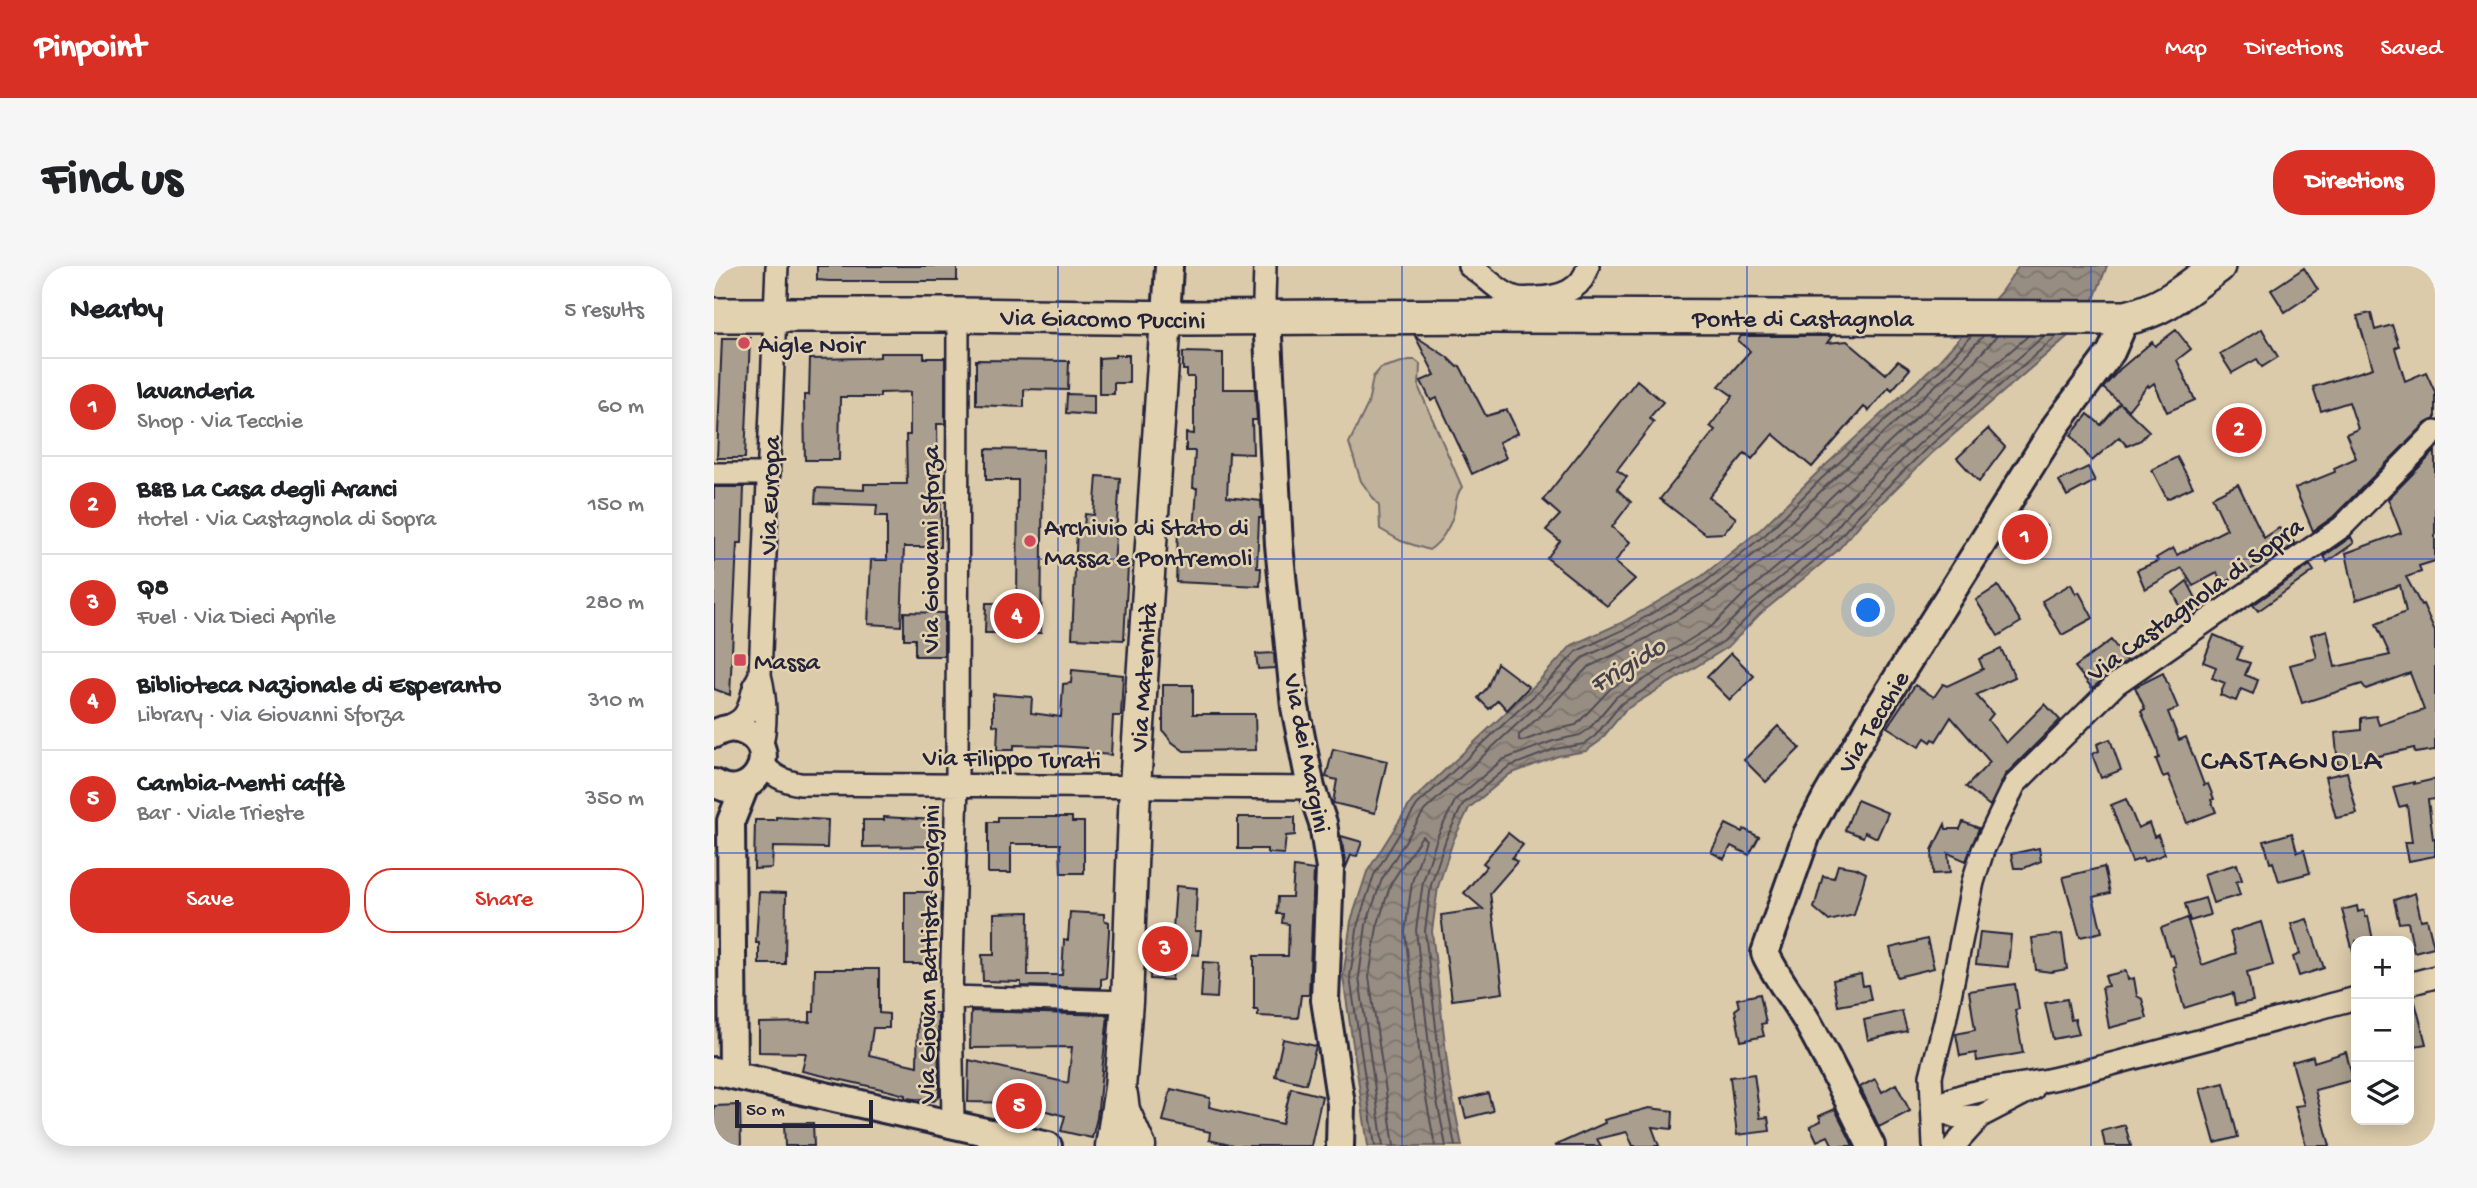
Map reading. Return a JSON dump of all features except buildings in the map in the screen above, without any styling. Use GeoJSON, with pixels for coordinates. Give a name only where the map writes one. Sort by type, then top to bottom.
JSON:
{"type":"FeatureCollection","features":[{"type":"Feature","properties":{"kind":"main road","name":"Ponte di Castagnola"},"geometry":{"type":"LineString","coordinates":[[1492,316],[2120,317],[2148,313],[2164,305],[2200,272]]}},
{"type":"Feature","properties":{"kind":"main road","name":"Via Giacomo Puccini"},"geometry":{"type":"LineString","coordinates":[[714,316],[1492,316]]}},
{"type":"Feature","properties":{"kind":"main road","name":"Via Maternità"},"geometry":{"type":"LineString","coordinates":[[1111,1146],[1120,1088],[1127,1003],[1135,786],[1166,318]]}},
{"type":"Feature","properties":{"kind":"main road"},"geometry":{"type":"LineString","coordinates":[[1120,1088],[1124,1110],[1140,1146]]}},
{"type":"Feature","properties":{"kind":"street","name":"Via Europa"},"geometry":{"type":"LineString","coordinates":[[761,755],[765,695],[761,676],[778,266]]}},
{"type":"Feature","properties":{"kind":"street"},"geometry":{"type":"LineString","coordinates":[[1166,318],[1169,266]]}},
{"type":"Feature","properties":{"kind":"street"},"geometry":{"type":"LineString","coordinates":[[1265,266],[1264,300],[1267,318]]}},
{"type":"Feature","properties":{"kind":"street"},"geometry":{"type":"LineString","coordinates":[[1469,266],[1484,274],[1500,291],[1517,299],[1545,298],[1567,293],[1585,277],[1588,266]]}},
{"type":"Feature","properties":{"kind":"street","name":"Via Giovanni Sforza"},"geometry":{"type":"LineString","coordinates":[[957,784],[958,315]]}},
{"type":"Feature","properties":{"kind":"street","name":"Via Tecchie"},"geometry":{"type":"LineString","coordinates":[[1871,1146],[1815,1036],[1797,1004],[1773,971],[1765,953],[1770,934],[1807,834],[1835,782],[1882,701],[2050,435],[2111,352],[2120,317]]}},
{"type":"Feature","properties":{"kind":"street","name":"Via dei Margini"},"geometry":{"type":"LineString","coordinates":[[1267,318],[1279,545],[1295,707],[1311,788],[1323,823],[1330,869],[1325,1000],[1341,1104],[1340,1146]]}},
{"type":"Feature","properties":{"kind":"street","name":"Via Castagnola di Sopra"},"geometry":{"type":"LineString","coordinates":[[1934,1146],[1931,1076],[1973,882],[1983,850],[2015,784],[2116,684],[2342,527],[2435,432]]}},
{"type":"Feature","properties":{"kind":"street"},"geometry":{"type":"LineString","coordinates":[[714,474],[769,474]]}},
{"type":"Feature","properties":{"kind":"street","name":"Via Europa"},"geometry":{"type":"LineString","coordinates":[[719,732],[742,719],[749,706],[753,685],[761,676]]}},
{"type":"Feature","properties":{"kind":"street"},"geometry":{"type":"LineString","coordinates":[[714,783],[725,788],[745,786],[757,777],[761,755],[749,733],[740,729],[719,732]]}},
{"type":"Feature","properties":{"kind":"street","name":"Via Filippo Turati"},"geometry":{"type":"LineString","coordinates":[[761,755],[770,772],[782,781],[800,784],[1311,788]]}},
{"type":"Feature","properties":{"kind":"street","name":"Via Giovan Battista Giorgini"},"geometry":{"type":"LineString","coordinates":[[953,1125],[951,997],[957,784]]}},
{"type":"Feature","properties":{"kind":"street"},"geometry":{"type":"LineString","coordinates":[[745,786],[731,821],[723,1073],[1048,1146]]}},
{"type":"Feature","properties":{"kind":"street"},"geometry":{"type":"LineString","coordinates":[[2414,983],[2435,977]]}},
{"type":"Feature","properties":{"kind":"street"},"geometry":{"type":"LineString","coordinates":[[951,997],[1127,1003]]}},
{"type":"Feature","properties":{"kind":"street"},"geometry":{"type":"LineString","coordinates":[[1933,1108],[1944,1101],[1991,1089],[2052,1079],[2352,999]]}},
{"type":"Feature","properties":{"kind":"street"},"geometry":{"type":"LineString","coordinates":[[1954,1146],[1961,1135],[1982,1116],[2052,1079]]}},
{"type":"Feature","properties":{"kind":"street"},"geometry":{"type":"LineString","coordinates":[[1933,1108],[1955,1117],[1982,1116]]}},
{"type":"Feature","properties":{"kind":"shaded area"},"geometry":{"type":"Polygon","coordinates":[[[1409,360],[1420,364],[1419,388],[1462,487],[1449,526],[1429,550],[1401,541],[1380,529],[1379,506],[1361,481],[1349,443],[1368,404],[1373,377],[1381,368],[1409,360]]]}},
{"type":"Feature","properties":{"kind":"water","name":"Frigido"},"geometry":{"type":"Polygon","coordinates":[[[2019,266],[2107,266],[2094,299],[2068,336],[1931,454],[1862,522],[1837,551],[1760,614],[1728,647],[1625,710],[1600,741],[1586,751],[1558,756],[1510,774],[1469,808],[1453,841],[1438,887],[1432,931],[1449,1079],[1462,1146],[1368,1146],[1343,977],[1351,921],[1367,872],[1412,801],[1533,687],[1572,645],[1621,623],[1702,576],[1761,529],[1815,475],[1938,362],[2000,293],[2019,266]]]}},
{"type":"Feature","properties":{"kind":"place","name":"Aigle Noir"},"geometry":{"type":"Point","coordinates":[744,343]}},
{"type":"Feature","properties":{"kind":"place","name":"B&B La Casa degli Aranci"},"geometry":{"type":"Point","coordinates":[2239,430]}},
{"type":"Feature","properties":{"kind":"place","name":"lavanderia"},"geometry":{"type":"Point","coordinates":[2025,537]}},
{"type":"Feature","properties":{"kind":"place","name":"Archivio di Stato di Massa e Pontremoli"},"geometry":{"type":"Point","coordinates":[1030,541]}},
{"type":"Feature","properties":{"kind":"place","name":"Biblioteca Nazionale di Esperanto"},"geometry":{"type":"Point","coordinates":[1017,616]}},
{"type":"Feature","properties":{"kind":"place","name":"Massa"},"geometry":{"type":"Point","coordinates":[740,660]}},
{"type":"Feature","properties":{"kind":"place","name":"Q8"},"geometry":{"type":"Point","coordinates":[1165,949]}},
{"type":"Feature","properties":{"kind":"place","name":"Cambia-Menti caffè"},"geometry":{"type":"Point","coordinates":[1019,1106]}},
{"type":"Feature","properties":{"kind":"district","name":"CASTAGNOLA"},"geometry":{"type":"Point","coordinates":[2292,759]}}]}
